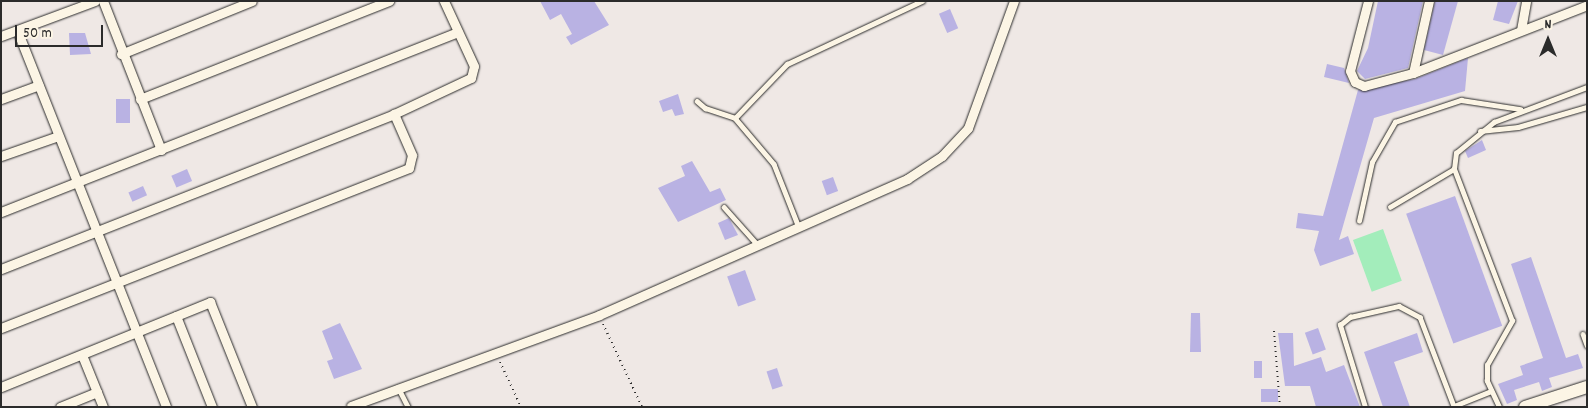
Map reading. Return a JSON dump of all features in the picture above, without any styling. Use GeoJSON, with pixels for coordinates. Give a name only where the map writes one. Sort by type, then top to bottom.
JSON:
{"type":"FeatureCollection","features":[{"type":"Feature","properties":{"kind":"street"},"geometry":{"type":"LineString","coordinates":[[1,36],[95,1]]}},
{"type":"Feature","properties":{"kind":"street"},"geometry":{"type":"LineString","coordinates":[[103,1],[121,54],[161,150]]}},
{"type":"Feature","properties":{"kind":"street"},"geometry":{"type":"LineString","coordinates":[[121,54],[252,1]]}},
{"type":"Feature","properties":{"kind":"street"},"geometry":{"type":"LineString","coordinates":[[140,99],[389,1]]}},
{"type":"Feature","properties":{"kind":"street"},"geometry":{"type":"LineString","coordinates":[[1,268],[394,114],[474,75],[474,66],[444,1]]}},
{"type":"Feature","properties":{"kind":"street"},"geometry":{"type":"LineString","coordinates":[[351,406],[398,386],[599,315],[798,225],[907,179],[956,143],[974,114],[1014,1]]}},
{"type":"Feature","properties":{"kind":"street"},"geometry":{"type":"LineString","coordinates":[[1368,1],[1352,77],[1364,86],[1376,86],[1414,73],[1587,5]]}},
{"type":"Feature","properties":{"kind":"street"},"geometry":{"type":"LineString","coordinates":[[1414,73],[1429,1]]}},
{"type":"Feature","properties":{"kind":"street"},"geometry":{"type":"LineString","coordinates":[[1521,30],[1526,1]]}},
{"type":"Feature","properties":{"kind":"street"},"geometry":{"type":"LineString","coordinates":[[17,30],[166,407]]}},
{"type":"Feature","properties":{"kind":"street"},"geometry":{"type":"LineString","coordinates":[[1,212],[458,32]]}},
{"type":"Feature","properties":{"kind":"street"},"geometry":{"type":"LineString","coordinates":[[1,99],[39,85]]}},
{"type":"Feature","properties":{"kind":"street"},"geometry":{"type":"LineString","coordinates":[[1,328],[409,168],[412,155],[394,114]]}},
{"type":"Feature","properties":{"kind":"street"},"geometry":{"type":"LineString","coordinates":[[1,156],[58,136]]}},
{"type":"Feature","properties":{"kind":"street"},"geometry":{"type":"LineString","coordinates":[[1,387],[210,302],[252,407]]}},
{"type":"Feature","properties":{"kind":"street"},"geometry":{"type":"LineString","coordinates":[[176,316],[212,407]]}},
{"type":"Feature","properties":{"kind":"street"},"geometry":{"type":"LineString","coordinates":[[82,355],[103,407]]}},
{"type":"Feature","properties":{"kind":"street"},"geometry":{"type":"LineString","coordinates":[[1525,407],[1587,387]]}},
{"type":"Feature","properties":{"kind":"street"},"geometry":{"type":"LineString","coordinates":[[60,407],[97,392]]}},
{"type":"Feature","properties":{"kind":"lane"},"geometry":{"type":"LineString","coordinates":[[736,118],[793,61],[922,1]]}},
{"type":"Feature","properties":{"kind":"lane"},"geometry":{"type":"LineString","coordinates":[[1499,407],[1491,390],[1487,365],[1512,321],[1454,169],[1456,152],[1479,131],[1520,109],[1587,87]]}},
{"type":"Feature","properties":{"kind":"lane"},"geometry":{"type":"LineString","coordinates":[[1358,221],[1372,162],[1395,122],[1461,100],[1520,109]]}},
{"type":"Feature","properties":{"kind":"lane"},"geometry":{"type":"LineString","coordinates":[[697,101],[736,118],[780,174],[798,225]]}},
{"type":"Feature","properties":{"kind":"lane"},"geometry":{"type":"LineString","coordinates":[[1479,131],[1497,132],[1587,107]]}},
{"type":"Feature","properties":{"kind":"lane"},"geometry":{"type":"LineString","coordinates":[[1390,207],[1454,169]]}},
{"type":"Feature","properties":{"kind":"lane"},"geometry":{"type":"LineString","coordinates":[[724,207],[757,244]]}},
{"type":"Feature","properties":{"kind":"lane"},"geometry":{"type":"LineString","coordinates":[[1365,407],[1340,325],[1350,317],[1399,306],[1420,317],[1454,406],[1491,390]]}},
{"type":"Feature","properties":{"kind":"lane"},"geometry":{"type":"LineString","coordinates":[[1583,334],[1587,345]]}},
{"type":"Feature","properties":{"kind":"lane"},"geometry":{"type":"LineString","coordinates":[[398,386],[408,407]]}},
{"type":"Feature","properties":{"kind":"path"},"geometry":{"type":"LineString","coordinates":[[599,315],[642,407]]}},
{"type":"Feature","properties":{"kind":"path"},"geometry":{"type":"LineString","coordinates":[[1274,331],[1280,407]]}},
{"type":"Feature","properties":{"kind":"path"},"geometry":{"type":"LineString","coordinates":[[495,351],[521,407]]}},
{"type":"Feature","properties":{"kind":"green space"},"geometry":{"type":"Polygon","coordinates":[[[1383,229],[1402,281],[1372,292],[1353,240],[1383,229]]]}},
{"type":"Feature","properties":{"kind":"building"},"geometry":{"type":"Polygon","coordinates":[[[540,1],[594,1],[609,25],[571,45],[566,37],[572,34],[561,14],[550,20],[540,1]]]}},
{"type":"Feature","properties":{"kind":"building"},"geometry":{"type":"Polygon","coordinates":[[[1378,1],[1423,1],[1408,68],[1365,79],[1357,71],[1368,48],[1378,1]]]}},
{"type":"Feature","properties":{"kind":"building"},"geometry":{"type":"Polygon","coordinates":[[[1435,1],[1458,1],[1443,55],[1424,50],[1435,1]]]}},
{"type":"Feature","properties":{"kind":"building"},"geometry":{"type":"Polygon","coordinates":[[[1498,1],[1518,1],[1509,24],[1493,20],[1498,1]]]}},
{"type":"Feature","properties":{"kind":"building"},"geometry":{"type":"Polygon","coordinates":[[[950,9],[958,28],[947,33],[939,14],[950,9]]]}},
{"type":"Feature","properties":{"kind":"building"},"geometry":{"type":"Polygon","coordinates":[[[69,33],[85,33],[91,54],[70,55],[69,33]]]}},
{"type":"Feature","properties":{"kind":"building"},"geometry":{"type":"Polygon","coordinates":[[[1468,58],[1465,91],[1374,118],[1339,240],[1348,236],[1354,254],[1320,266],[1314,250],[1319,231],[1296,228],[1298,213],[1323,216],[1358,90],[1415,79],[1468,58]]]}},
{"type":"Feature","properties":{"kind":"building"},"geometry":{"type":"Polygon","coordinates":[[[1327,64],[1344,68],[1349,83],[1324,77],[1327,64]]]}},
{"type":"Feature","properties":{"kind":"building"},"geometry":{"type":"Polygon","coordinates":[[[678,94],[684,114],[675,116],[672,109],[663,112],[659,101],[678,94]]]}},
{"type":"Feature","properties":{"kind":"building"},"geometry":{"type":"Polygon","coordinates":[[[116,99],[130,99],[130,123],[116,123],[116,99]]]}},
{"type":"Feature","properties":{"kind":"building"},"geometry":{"type":"Polygon","coordinates":[[[1482,140],[1486,150],[1468,158],[1465,151],[1482,140]]]}},
{"type":"Feature","properties":{"kind":"building"},"geometry":{"type":"Polygon","coordinates":[[[692,161],[710,192],[720,188],[726,200],[678,222],[658,188],[685,176],[681,166],[692,161]]]}},
{"type":"Feature","properties":{"kind":"building"},"geometry":{"type":"Polygon","coordinates":[[[187,169],[192,181],[176,188],[171,176],[187,169]]]}},
{"type":"Feature","properties":{"kind":"building"},"geometry":{"type":"Polygon","coordinates":[[[833,177],[838,191],[827,195],[822,181],[833,177]]]}},
{"type":"Feature","properties":{"kind":"building"},"geometry":{"type":"Polygon","coordinates":[[[143,186],[147,195],[132,202],[128,193],[143,186]]]}},
{"type":"Feature","properties":{"kind":"building"},"geometry":{"type":"Polygon","coordinates":[[[1455,196],[1502,326],[1453,343],[1406,214],[1455,196]]]}},
{"type":"Feature","properties":{"kind":"building"},"geometry":{"type":"Polygon","coordinates":[[[729,218],[738,235],[725,240],[718,223],[729,218]]]}},
{"type":"Feature","properties":{"kind":"building"},"geometry":{"type":"Polygon","coordinates":[[[1531,257],[1566,358],[1578,354],[1583,368],[1549,378],[1552,387],[1542,391],[1539,382],[1514,390],[1517,400],[1507,404],[1498,384],[1523,375],[1520,366],[1543,358],[1511,264],[1531,257]]]}},
{"type":"Feature","properties":{"kind":"building"},"geometry":{"type":"Polygon","coordinates":[[[745,270],[756,300],[738,307],[727,276],[745,270]]]}},
{"type":"Feature","properties":{"kind":"building"},"geometry":{"type":"Polygon","coordinates":[[[1191,313],[1200,313],[1201,352],[1190,352],[1191,313]]]}},
{"type":"Feature","properties":{"kind":"building"},"geometry":{"type":"Polygon","coordinates":[[[340,323],[362,369],[334,379],[327,361],[333,359],[322,331],[340,323]]]}},
{"type":"Feature","properties":{"kind":"building"},"geometry":{"type":"Polygon","coordinates":[[[1318,328],[1326,350],[1313,354],[1305,333],[1318,328]]]}},
{"type":"Feature","properties":{"kind":"building"},"geometry":{"type":"Polygon","coordinates":[[[1278,333],[1293,333],[1294,366],[1321,357],[1326,372],[1344,365],[1360,407],[1316,407],[1310,386],[1285,386],[1278,333]]]}},
{"type":"Feature","properties":{"kind":"building"},"geometry":{"type":"Polygon","coordinates":[[[1417,333],[1423,352],[1394,362],[1410,407],[1383,407],[1364,352],[1417,333]]]}},
{"type":"Feature","properties":{"kind":"building"},"geometry":{"type":"Polygon","coordinates":[[[1254,361],[1262,361],[1262,378],[1254,378],[1254,361]]]}},
{"type":"Feature","properties":{"kind":"building"},"geometry":{"type":"Polygon","coordinates":[[[777,368],[783,386],[772,389],[767,371],[777,368]]]}},
{"type":"Feature","properties":{"kind":"building"},"geometry":{"type":"Polygon","coordinates":[[[1261,389],[1278,389],[1278,402],[1261,402],[1261,389]]]}}]}
